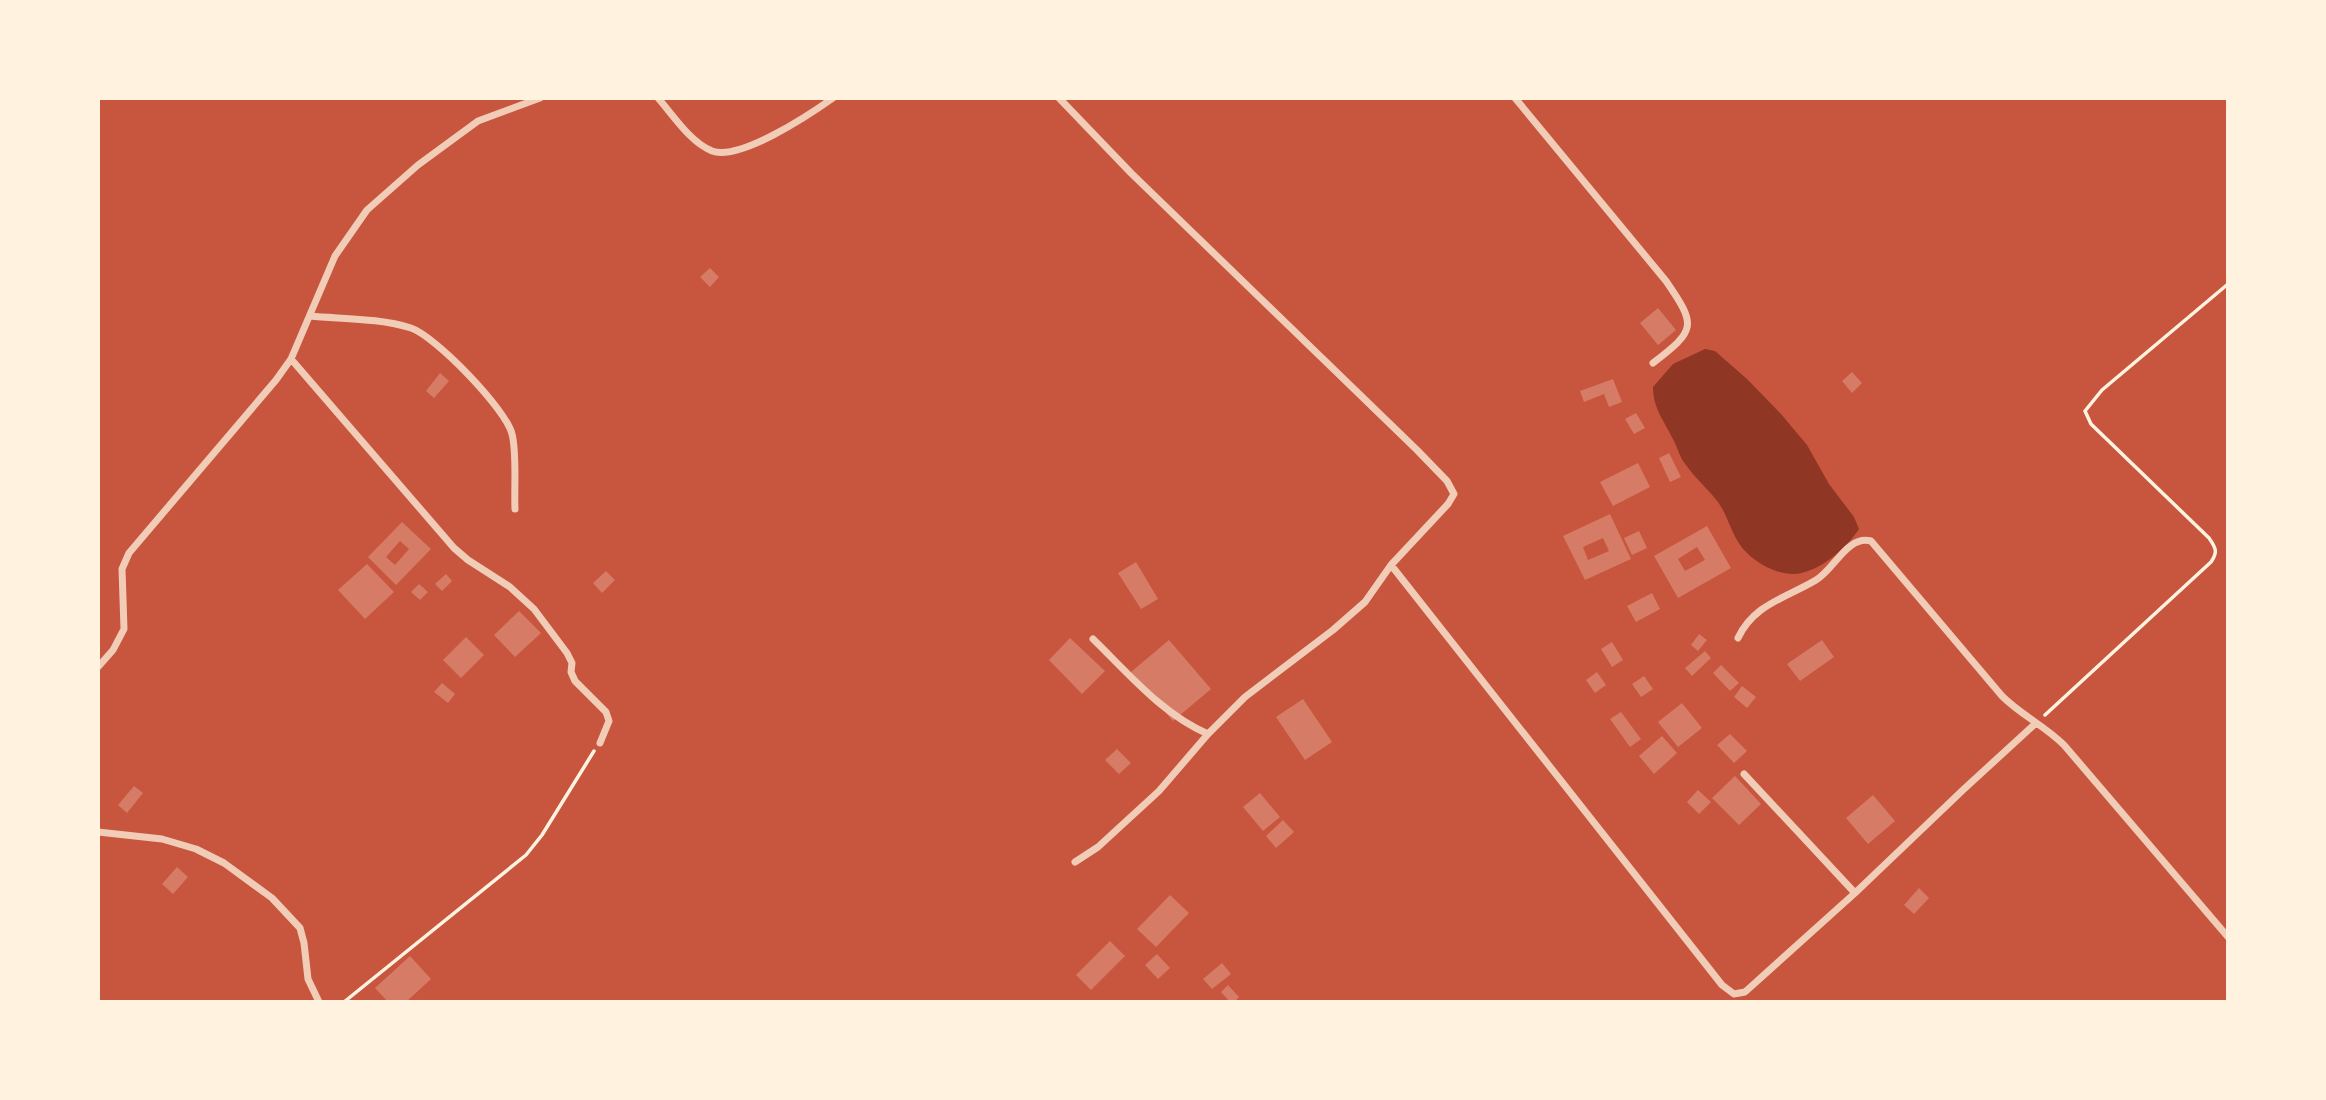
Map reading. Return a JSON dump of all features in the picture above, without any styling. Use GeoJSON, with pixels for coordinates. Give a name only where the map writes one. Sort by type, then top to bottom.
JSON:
{"type":"FeatureCollection","features":[{"type":"Feature","properties":{"kind":"street"},"geometry":{"type":"LineString","coordinates":[[98,667],[113,650],[124,629],[122,569],[129,553],[291,359],[335,256],[367,209],[418,164],[478,121],[540,98]]}},
{"type":"Feature","properties":{"kind":"street"},"geometry":{"type":"LineString","coordinates":[[658,98],[695,139],[720,153],[732,153],[746,148],[810,114],[833,98]]}},
{"type":"Feature","properties":{"kind":"street"},"geometry":{"type":"LineString","coordinates":[[1059,98],[1105,148],[1418,450],[1451,486],[1452,499],[1391,565],[1359,607],[1245,697],[1208,734],[1159,791],[1098,847],[1074,862]]}},
{"type":"Feature","properties":{"kind":"street"},"geometry":{"type":"LineString","coordinates":[[1515,98],[1666,281],[1687,314],[1687,331],[1683,339],[1653,363]]}},
{"type":"Feature","properties":{"kind":"street"},"geometry":{"type":"LineString","coordinates":[[310,316],[398,325],[414,329],[436,346],[494,402],[507,421],[513,436],[515,509]]}},
{"type":"Feature","properties":{"kind":"street"},"geometry":{"type":"LineString","coordinates":[[291,359],[454,548],[510,587],[534,609],[567,653],[575,681],[606,712],[609,721],[600,743]]}},
{"type":"Feature","properties":{"kind":"street"},"geometry":{"type":"LineString","coordinates":[[1738,638],[1751,617],[1769,603],[1816,580],[1859,540],[1871,541],[2002,696],[2016,710],[2064,745],[2228,937]]}},
{"type":"Feature","properties":{"kind":"street"},"geometry":{"type":"LineString","coordinates":[[1391,565],[1722,985],[1730,993],[1741,994]]}},
{"type":"Feature","properties":{"kind":"street"},"geometry":{"type":"LineString","coordinates":[[1093,639],[1165,708],[1189,725],[1208,734]]}},
{"type":"Feature","properties":{"kind":"street"},"geometry":{"type":"LineString","coordinates":[[1735,1002],[2036,723]]}},
{"type":"Feature","properties":{"kind":"street"},"geometry":{"type":"LineString","coordinates":[[1744,774],[1855,893]]}},
{"type":"Feature","properties":{"kind":"street"},"geometry":{"type":"LineString","coordinates":[[98,832],[162,839],[196,849],[224,863],[272,898],[300,928],[308,979],[319,1002]]}},
{"type":"Feature","properties":{"kind":"path"},"geometry":{"type":"LineString","coordinates":[[2036,723],[2216,556],[2215,547],[2209,538],[2091,424],[2085,411],[2102,390],[2228,284]]}},
{"type":"Feature","properties":{"kind":"path"},"geometry":{"type":"LineString","coordinates":[[344,1002],[526,855],[542,835],[600,743]]}},
{"type":"Feature","properties":{"kind":"shaded area"},"geometry":{"type":"Polygon","coordinates":[[[1705,349],[1715,351],[1781,414],[1807,445],[1829,484],[1854,517],[1859,529],[1854,537],[1839,552],[1813,569],[1795,574],[1782,573],[1763,565],[1747,553],[1718,502],[1684,462],[1660,415],[1653,387],[1673,364],[1705,349]]]}},
{"type":"Feature","properties":{"kind":"building"},"geometry":{"type":"Polygon","coordinates":[[[710,268],[719,277],[710,287],[700,277],[710,268]]]}},
{"type":"Feature","properties":{"kind":"building"},"geometry":{"type":"Polygon","coordinates":[[[1658,308],[1676,330],[1658,345],[1640,323],[1658,308]]]}},
{"type":"Feature","properties":{"kind":"building"},"geometry":{"type":"Polygon","coordinates":[[[1852,372],[1862,383],[1852,393],[1842,381],[1852,372]]]}},
{"type":"Feature","properties":{"kind":"building"},"geometry":{"type":"Polygon","coordinates":[[[440,373],[449,381],[434,398],[426,391],[440,373]]]}},
{"type":"Feature","properties":{"kind":"building"},"geometry":{"type":"Polygon","coordinates":[[[1613,379],[1622,402],[1609,407],[1604,394],[1584,402],[1580,391],[1613,379]]]}},
{"type":"Feature","properties":{"kind":"building"},"geometry":{"type":"Polygon","coordinates":[[[1636,413],[1645,428],[1634,434],[1625,419],[1636,413]]]}},
{"type":"Feature","properties":{"kind":"building"},"geometry":{"type":"Polygon","coordinates":[[[1669,453],[1681,477],[1670,482],[1659,458],[1669,453]]]}},
{"type":"Feature","properties":{"kind":"building"},"geometry":{"type":"Polygon","coordinates":[[[1638,463],[1650,487],[1613,506],[1600,482],[1638,463]]]}},
{"type":"Feature","properties":{"kind":"building"},"geometry":{"type":"Polygon","coordinates":[[[1610,514],[1631,559],[1585,580],[1563,536],[1610,514]],[[1603,538],[1583,547],[1588,560],[1609,551],[1603,538]]]}},
{"type":"Feature","properties":{"kind":"building"},"geometry":{"type":"Polygon","coordinates":[[[402,522],[431,549],[396,585],[368,557],[402,522]],[[400,541],[386,557],[395,565],[409,549],[400,541]]]}},
{"type":"Feature","properties":{"kind":"building"},"geometry":{"type":"Polygon","coordinates":[[[1707,526],[1731,568],[1678,598],[1654,556],[1707,526]],[[1697,547],[1678,559],[1685,571],[1705,560],[1697,547]]]}},
{"type":"Feature","properties":{"kind":"building"},"geometry":{"type":"Polygon","coordinates":[[[1639,531],[1647,548],[1632,555],[1624,538],[1639,531]]]}},
{"type":"Feature","properties":{"kind":"building"},"geometry":{"type":"Polygon","coordinates":[[[1136,562],[1158,599],[1141,609],[1118,573],[1136,562]]]}},
{"type":"Feature","properties":{"kind":"building"},"geometry":{"type":"Polygon","coordinates":[[[367,564],[394,592],[365,619],[338,590],[367,564]]]}},
{"type":"Feature","properties":{"kind":"building"},"geometry":{"type":"Polygon","coordinates":[[[606,571],[615,580],[602,593],[593,583],[606,571]]]}},
{"type":"Feature","properties":{"kind":"building"},"geometry":{"type":"Polygon","coordinates":[[[446,574],[452,581],[442,591],[435,584],[446,574]]]}},
{"type":"Feature","properties":{"kind":"building"},"geometry":{"type":"Polygon","coordinates":[[[419,584],[428,592],[420,600],[411,592],[419,584]]]}},
{"type":"Feature","properties":{"kind":"building"},"geometry":{"type":"Polygon","coordinates":[[[1652,593],[1660,609],[1636,622],[1627,606],[1652,593]]]}},
{"type":"Feature","properties":{"kind":"building"},"geometry":{"type":"Polygon","coordinates":[[[519,611],[541,633],[515,657],[494,635],[519,611]]]}},
{"type":"Feature","properties":{"kind":"building"},"geometry":{"type":"Polygon","coordinates":[[[1699,634],[1707,640],[1698,651],[1691,645],[1699,634]]]}},
{"type":"Feature","properties":{"kind":"building"},"geometry":{"type":"Polygon","coordinates":[[[466,637],[484,655],[461,678],[443,660],[466,637]]]}},
{"type":"Feature","properties":{"kind":"building"},"geometry":{"type":"Polygon","coordinates":[[[1070,638],[1105,671],[1082,694],[1049,660],[1070,638]]]}},
{"type":"Feature","properties":{"kind":"building"},"geometry":{"type":"Polygon","coordinates":[[[1169,640],[1211,689],[1173,721],[1131,672],[1169,640]]]}},
{"type":"Feature","properties":{"kind":"building"},"geometry":{"type":"Polygon","coordinates":[[[1822,640],[1834,657],[1800,681],[1787,664],[1822,640]]]}},
{"type":"Feature","properties":{"kind":"building"},"geometry":{"type":"Polygon","coordinates":[[[1612,642],[1623,660],[1612,667],[1601,649],[1612,642]]]}},
{"type":"Feature","properties":{"kind":"building"},"geometry":{"type":"Polygon","coordinates":[[[1705,651],[1711,658],[1692,676],[1685,668],[1705,651]]]}},
{"type":"Feature","properties":{"kind":"building"},"geometry":{"type":"Polygon","coordinates":[[[1721,665],[1739,683],[1730,691],[1713,673],[1721,665]]]}},
{"type":"Feature","properties":{"kind":"building"},"geometry":{"type":"Polygon","coordinates":[[[1597,672],[1606,685],[1595,693],[1586,680],[1597,672]]]}},
{"type":"Feature","properties":{"kind":"building"},"geometry":{"type":"Polygon","coordinates":[[[1644,676],[1653,689],[1641,697],[1632,684],[1644,676]]]}},
{"type":"Feature","properties":{"kind":"building"},"geometry":{"type":"Polygon","coordinates":[[[442,683],[455,694],[448,703],[434,692],[442,683]]]}},
{"type":"Feature","properties":{"kind":"building"},"geometry":{"type":"Polygon","coordinates":[[[1742,686],[1756,697],[1747,708],[1734,697],[1742,686]]]}},
{"type":"Feature","properties":{"kind":"building"},"geometry":{"type":"Polygon","coordinates":[[[1303,699],[1332,742],[1305,760],[1276,717],[1303,699]]]}},
{"type":"Feature","properties":{"kind":"building"},"geometry":{"type":"Polygon","coordinates":[[[1682,703],[1702,728],[1678,747],[1658,722],[1682,703]]]}},
{"type":"Feature","properties":{"kind":"building"},"geometry":{"type":"Polygon","coordinates":[[[1621,712],[1641,739],[1630,747],[1610,719],[1621,712]]]}},
{"type":"Feature","properties":{"kind":"building"},"geometry":{"type":"Polygon","coordinates":[[[1730,734],[1747,751],[1734,763],[1717,745],[1730,734]]]}},
{"type":"Feature","properties":{"kind":"building"},"geometry":{"type":"Polygon","coordinates":[[[1662,736],[1677,753],[1654,774],[1639,756],[1662,736]]]}},
{"type":"Feature","properties":{"kind":"building"},"geometry":{"type":"Polygon","coordinates":[[[1117,749],[1131,763],[1119,774],[1105,760],[1117,749]]]}},
{"type":"Feature","properties":{"kind":"building"},"geometry":{"type":"Polygon","coordinates":[[[1735,776],[1761,804],[1739,825],[1712,798],[1735,776]]]}},
{"type":"Feature","properties":{"kind":"building"},"geometry":{"type":"Polygon","coordinates":[[[134,786],[143,793],[127,813],[118,805],[134,786]]]}},
{"type":"Feature","properties":{"kind":"building"},"geometry":{"type":"Polygon","coordinates":[[[1698,790],[1711,802],[1699,814],[1687,802],[1698,790]]]}},
{"type":"Feature","properties":{"kind":"building"},"geometry":{"type":"Polygon","coordinates":[[[1260,793],[1280,817],[1263,831],[1243,807],[1260,793]]]}},
{"type":"Feature","properties":{"kind":"building"},"geometry":{"type":"Polygon","coordinates":[[[1873,795],[1895,821],[1868,844],[1846,818],[1873,795]]]}},
{"type":"Feature","properties":{"kind":"building"},"geometry":{"type":"Polygon","coordinates":[[[1283,820],[1294,832],[1276,848],[1266,836],[1283,820]]]}},
{"type":"Feature","properties":{"kind":"building"},"geometry":{"type":"Polygon","coordinates":[[[177,867],[188,877],[173,894],[162,884],[177,867]]]}},
{"type":"Feature","properties":{"kind":"building"},"geometry":{"type":"Polygon","coordinates":[[[1919,888],[1929,898],[1914,914],[1904,905],[1919,888]]]}},
{"type":"Feature","properties":{"kind":"building"},"geometry":{"type":"Polygon","coordinates":[[[1170,895],[1189,913],[1156,947],[1137,929],[1170,895]]]}},
{"type":"Feature","properties":{"kind":"building"},"geometry":{"type":"Polygon","coordinates":[[[1110,941],[1125,956],[1091,990],[1076,975],[1110,941]]]}},
{"type":"Feature","properties":{"kind":"building"},"geometry":{"type":"Polygon","coordinates":[[[1157,954],[1170,968],[1158,979],[1145,965],[1157,954]]]}},
{"type":"Feature","properties":{"kind":"building"},"geometry":{"type":"Polygon","coordinates":[[[410,956],[431,979],[406,1002],[388,1002],[375,988],[410,956]]]}},
{"type":"Feature","properties":{"kind":"building"},"geometry":{"type":"Polygon","coordinates":[[[1222,963],[1231,974],[1212,989],[1203,979],[1222,963]]]}},
{"type":"Feature","properties":{"kind":"building"},"geometry":{"type":"Polygon","coordinates":[[[1228,985],[1239,997],[1234,1002],[1230,1002],[1221,992],[1228,985]]]}}]}
